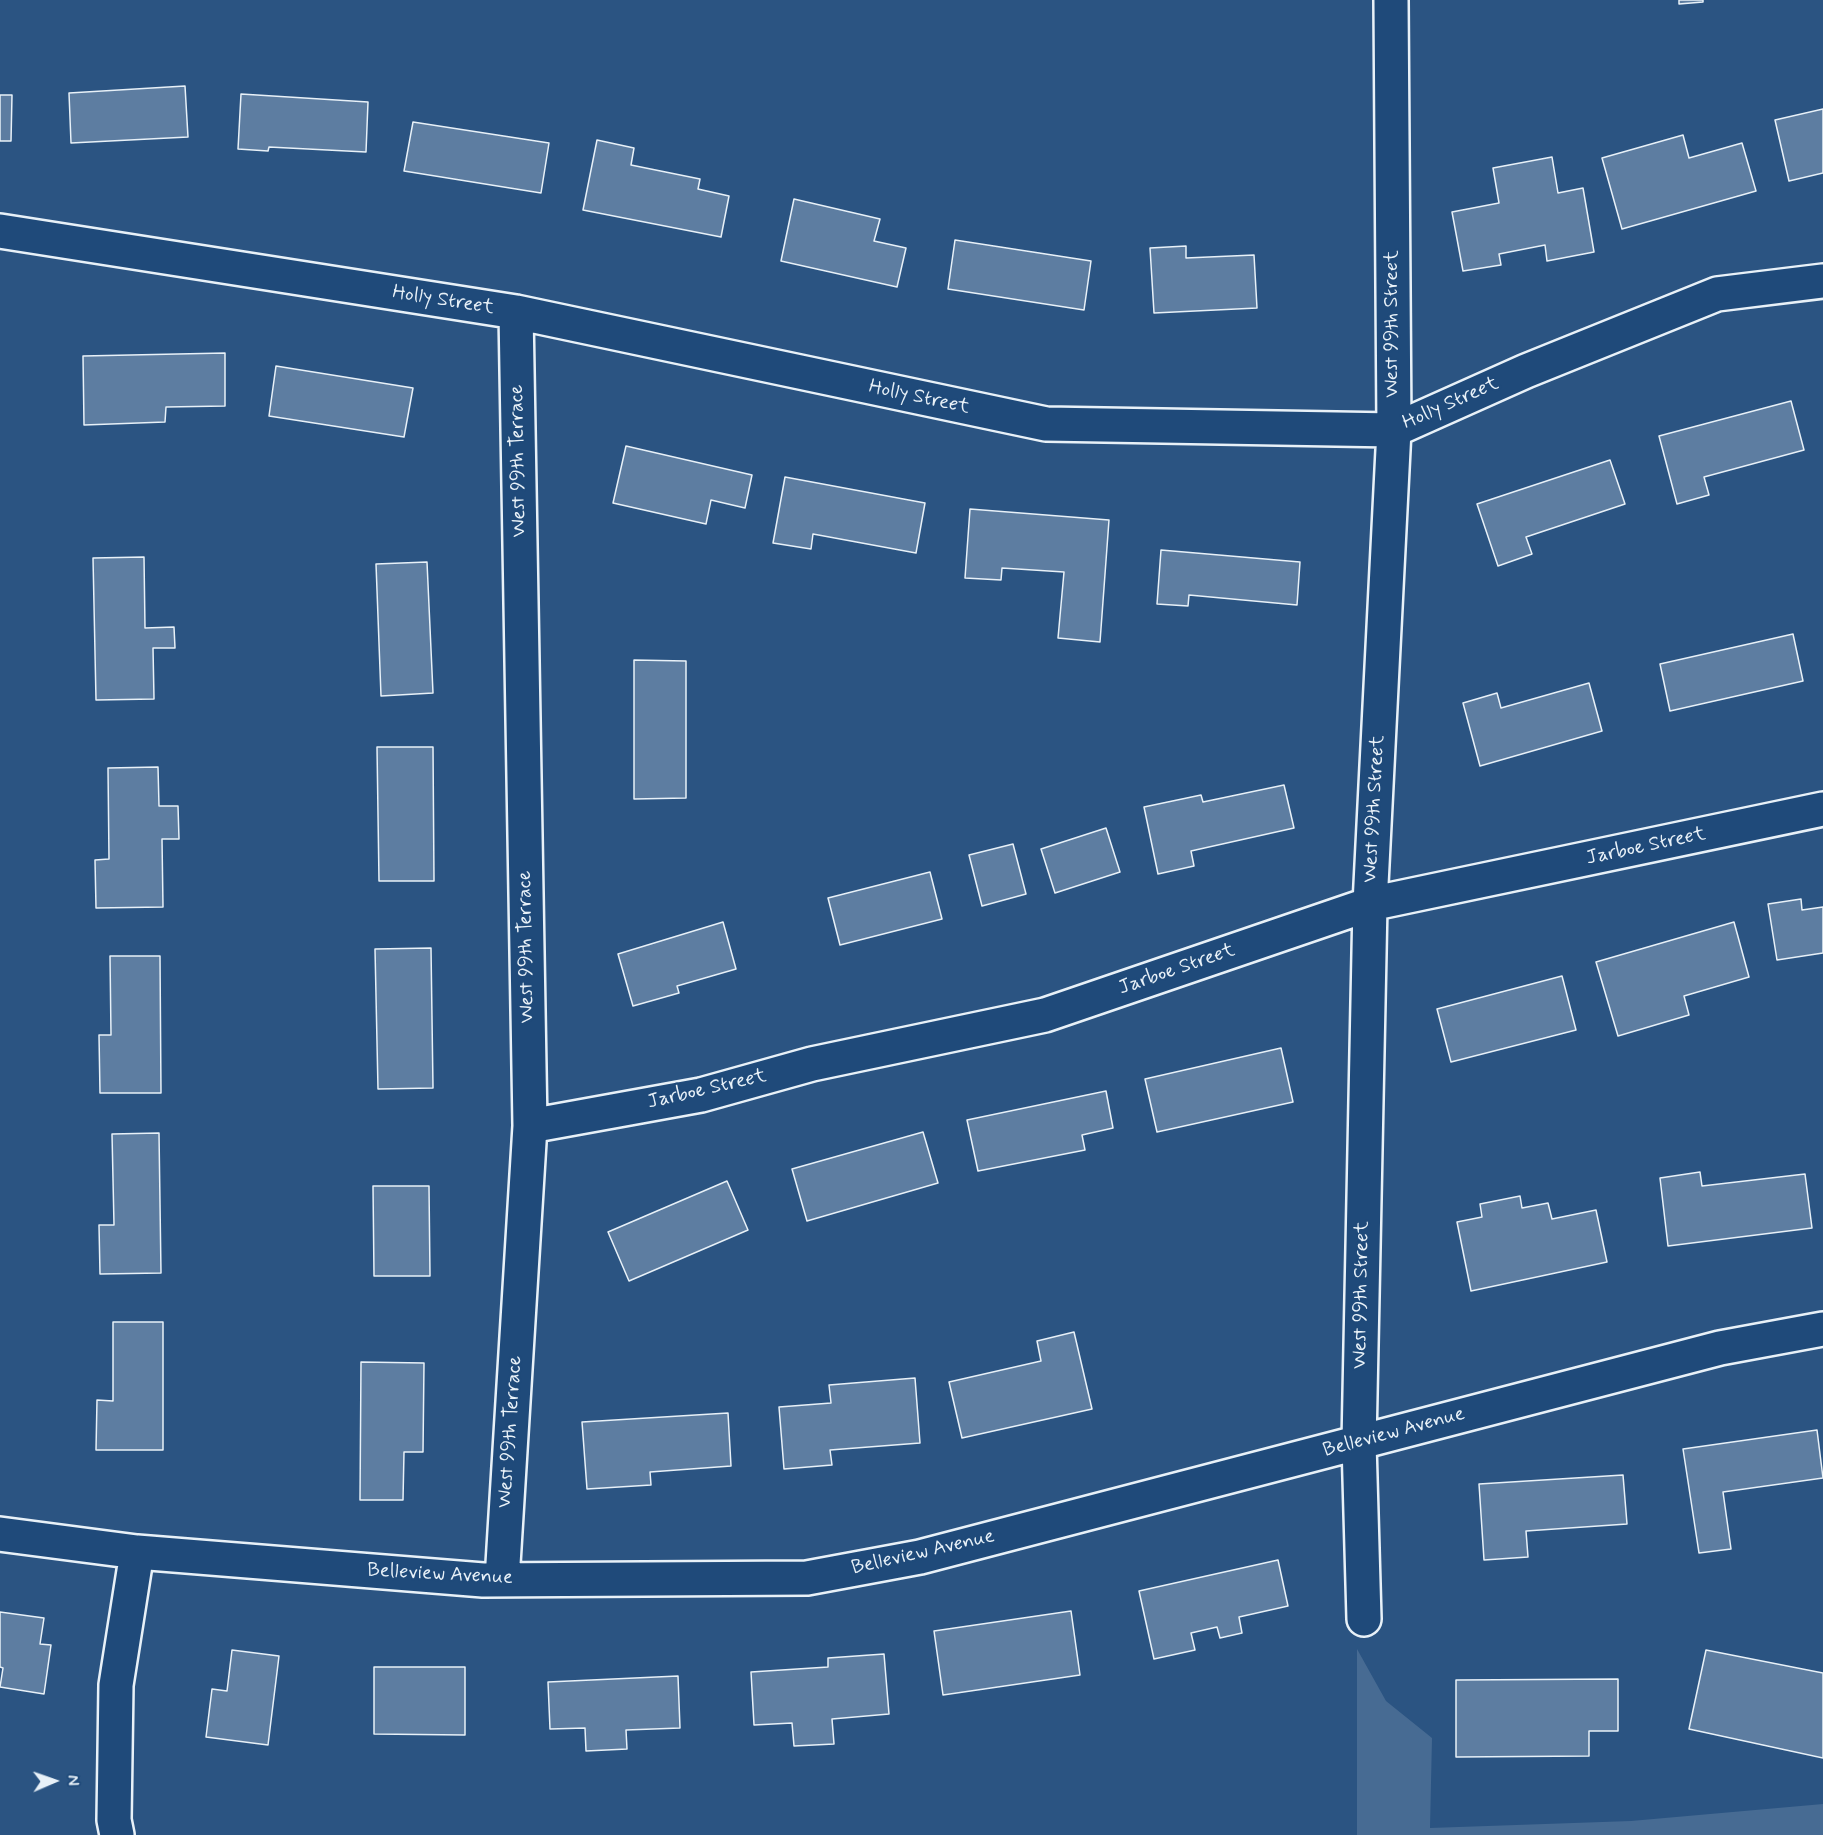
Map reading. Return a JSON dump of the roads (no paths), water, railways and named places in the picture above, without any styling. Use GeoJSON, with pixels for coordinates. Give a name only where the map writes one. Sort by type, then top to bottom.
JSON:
{"type":"FeatureCollection","features":[{"type":"Feature","properties":{"kind":"street","name":"West 99th Street"},"geometry":{"type":"LineString","coordinates":[[1364,1619],[1359,1443],[1370,904],[1394,430],[1391,0]]}},
{"type":"Feature","properties":{"kind":"street","name":"Holly Street"},"geometry":{"type":"LineString","coordinates":[[0,231],[516,312],[1046,424],[1394,430],[1526,372],[1717,294],[1823,281]]}},
{"type":"Feature","properties":{"kind":"street","name":"West 99th Terrace"},"geometry":{"type":"LineString","coordinates":[[502,1580],[530,1126],[516,312]]}},
{"type":"Feature","properties":{"kind":"street","name":"Jarboe Street"},"geometry":{"type":"LineString","coordinates":[[530,1126],[701,1095],[813,1064],[1045,1015],[1370,904],[1823,809]]}},
{"type":"Feature","properties":{"kind":"street","name":"Belleview Avenue"},"geometry":{"type":"LineString","coordinates":[[0,1534],[137,1552],[483,1580],[807,1578],[920,1557],[1720,1348],[1823,1329]]}},
{"type":"Feature","properties":{"kind":"street"},"geometry":{"type":"LineString","coordinates":[[117,1835],[114,1820],[116,1685],[137,1552]]}}]}
